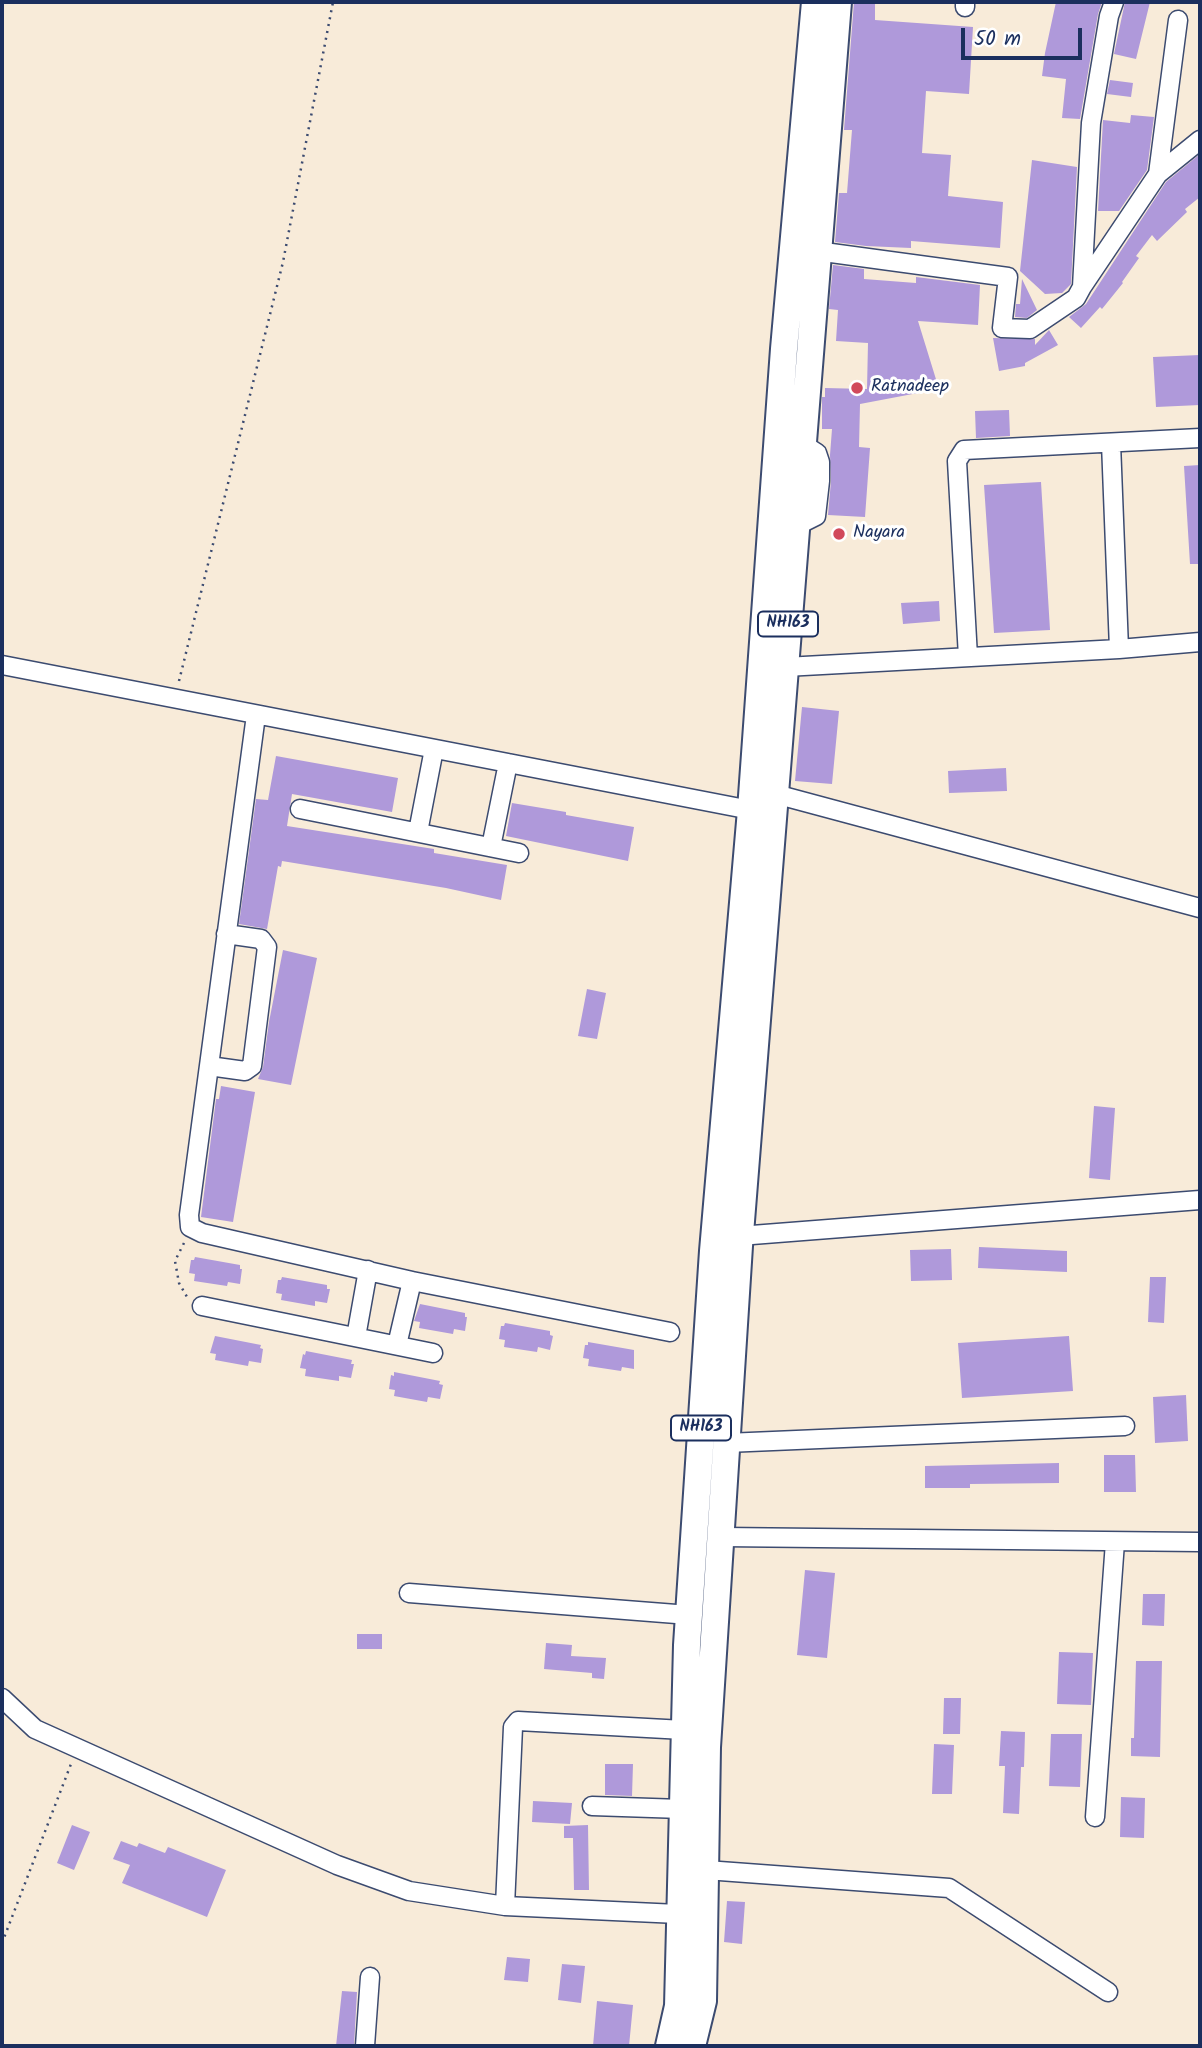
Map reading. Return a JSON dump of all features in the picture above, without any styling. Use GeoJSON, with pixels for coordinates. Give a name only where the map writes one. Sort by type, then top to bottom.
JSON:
{"type":"FeatureCollection","features":[{"type":"Feature","properties":{"kind":"highway","name":"NH163"},"geometry":{"type":"LineString","coordinates":[[668,2046],[678,2006],[678,1914],[689,1615],[713,1251],[763,801],[785,667],[803,444],[806,250],[815,2]]}},
{"type":"Feature","properties":{"kind":"highway","name":"NH163"},"geometry":{"type":"LineString","coordinates":[[692,2046],[703,2001],[707,1747],[722,1537],[763,801],[784,349],[806,250],[838,2]]}},
{"type":"Feature","properties":{"kind":"street"},"geometry":{"type":"LineString","coordinates":[[1082,287],[1091,123],[1109,16],[1114,2]]}},
{"type":"Feature","properties":{"kind":"street"},"geometry":{"type":"LineString","coordinates":[[1158,174],[1178,20]]}},
{"type":"Feature","properties":{"kind":"street"},"geometry":{"type":"LineString","coordinates":[[806,250],[1008,276],[1002,328],[1030,329],[1076,298],[1158,174],[1200,140]]}},
{"type":"Feature","properties":{"kind":"street"},"geometry":{"type":"LineString","coordinates":[[968,657],[957,461],[964,450],[1200,438]]}},
{"type":"Feature","properties":{"kind":"street"},"geometry":{"type":"LineString","coordinates":[[1111,443],[1119,649]]}},
{"type":"Feature","properties":{"kind":"street"},"geometry":{"type":"LineString","coordinates":[[785,667],[1119,649],[1200,642]]}},
{"type":"Feature","properties":{"kind":"street"},"geometry":{"type":"LineString","coordinates":[[2,665],[508,763],[763,801],[1200,908]]}},
{"type":"Feature","properties":{"kind":"street"},"geometry":{"type":"LineString","coordinates":[[256,715],[189,1215],[190,1227],[412,1281],[670,1332]]}},
{"type":"Feature","properties":{"kind":"street"},"geometry":{"type":"LineString","coordinates":[[418,832],[435,749]]}},
{"type":"Feature","properties":{"kind":"street"},"geometry":{"type":"LineString","coordinates":[[491,847],[508,763]]}},
{"type":"Feature","properties":{"kind":"street"},"geometry":{"type":"LineString","coordinates":[[300,809],[519,853]]}},
{"type":"Feature","properties":{"kind":"street"},"geometry":{"type":"LineString","coordinates":[[209,1066],[246,1071],[252,1066],[267,947],[261,939],[226,934]]}},
{"type":"Feature","properties":{"kind":"street"},"geometry":{"type":"LineString","coordinates":[[739,1236],[1200,1200]]}},
{"type":"Feature","properties":{"kind":"street"},"geometry":{"type":"LineString","coordinates":[[356,1337],[368,1270]]}},
{"type":"Feature","properties":{"kind":"street"},"geometry":{"type":"LineString","coordinates":[[397,1345],[412,1281]]}},
{"type":"Feature","properties":{"kind":"street"},"geometry":{"type":"LineString","coordinates":[[202,1306],[433,1353]]}},
{"type":"Feature","properties":{"kind":"street"},"geometry":{"type":"LineString","coordinates":[[726,1443],[1125,1426]]}},
{"type":"Feature","properties":{"kind":"street"},"geometry":{"type":"LineString","coordinates":[[722,1537],[1200,1542]]}},
{"type":"Feature","properties":{"kind":"street"},"geometry":{"type":"LineString","coordinates":[[1096,1818],[1115,1542]]}},
{"type":"Feature","properties":{"kind":"street"},"geometry":{"type":"LineString","coordinates":[[409,1593],[689,1615]]}},
{"type":"Feature","properties":{"kind":"street"},"geometry":{"type":"LineString","coordinates":[[2,1698],[35,1729],[337,1865],[409,1892],[505,1906],[678,1914]]}},
{"type":"Feature","properties":{"kind":"street"},"geometry":{"type":"LineString","coordinates":[[505,1906],[513,1727],[518,1721],[684,1730]]}},
{"type":"Feature","properties":{"kind":"street"},"geometry":{"type":"LineString","coordinates":[[592,1806],[682,1809]]}},
{"type":"Feature","properties":{"kind":"street"},"geometry":{"type":"LineString","coordinates":[[706,1870],[949,1888],[1108,1992]]}},
{"type":"Feature","properties":{"kind":"street"},"geometry":{"type":"LineString","coordinates":[[365,2046],[370,1977]]}},
{"type":"Feature","properties":{"kind":"path"},"geometry":{"type":"LineString","coordinates":[[174,698],[283,262],[333,2]]}},
{"type":"Feature","properties":{"kind":"path"},"geometry":{"type":"LineString","coordinates":[[194,1230],[177,1255],[176,1270],[183,1293],[195,1304],[202,1306]]}},
{"type":"Feature","properties":{"kind":"path"},"geometry":{"type":"LineString","coordinates":[[2,1943],[77,1748]]}},
{"type":"Feature","properties":{"kind":"building"},"geometry":{"type":"Polygon","coordinates":[[[854,2],[875,2],[875,20],[973,27],[969,94],[926,91],[922,153],[951,155],[948,196],[1003,202],[1000,248],[911,241],[911,248],[835,242],[839,193],[847,193],[852,130],[844,130],[854,2]]]}},
{"type":"Feature","properties":{"kind":"building"},"geometry":{"type":"Polygon","coordinates":[[[1056,2],[1102,2],[1080,119],[1062,118],[1066,79],[1042,76],[1056,2]]]}},
{"type":"Feature","properties":{"kind":"building"},"geometry":{"type":"Polygon","coordinates":[[[1125,2],[1150,2],[1136,59],[1114,54],[1125,2]]]}},
{"type":"Feature","properties":{"kind":"building"},"geometry":{"type":"Polygon","coordinates":[[[1110,80],[1133,83],[1131,97],[1107,94],[1110,80]]]}},
{"type":"Feature","properties":{"kind":"building"},"geometry":{"type":"Polygon","coordinates":[[[1131,115],[1154,117],[1147,170],[1119,211],[1098,211],[1103,120],[1130,123],[1131,115]]]}},
{"type":"Feature","properties":{"kind":"building"},"geometry":{"type":"Polygon","coordinates":[[[1200,154],[1200,197],[1185,209],[1187,212],[1157,241],[1152,235],[1136,256],[1139,258],[1123,283],[1102,309],[1100,307],[1081,328],[1069,317],[1086,304],[1166,182],[1200,154]]]}},
{"type":"Feature","properties":{"kind":"building"},"geometry":{"type":"Polygon","coordinates":[[[1032,160],[1077,167],[1071,284],[1062,293],[1045,294],[1020,271],[1032,160]]]}},
{"type":"Feature","properties":{"kind":"building"},"geometry":{"type":"Polygon","coordinates":[[[833,265],[864,269],[864,279],[916,283],[916,277],[980,285],[978,325],[918,321],[939,389],[860,404],[859,447],[870,448],[865,517],[828,515],[832,429],[822,429],[822,397],[825,397],[825,388],[867,389],[868,343],[836,341],[838,310],[829,309],[833,265]]]}},
{"type":"Feature","properties":{"kind":"building"},"geometry":{"type":"Polygon","coordinates":[[[1022,279],[1037,310],[1027,318],[1015,317],[1016,304],[1020,304],[1022,279]]]}},
{"type":"Feature","properties":{"kind":"building"},"geometry":{"type":"Polygon","coordinates":[[[1049,330],[1058,345],[1025,363],[1025,366],[999,371],[993,338],[1035,339],[1035,345],[1049,330]]]}},
{"type":"Feature","properties":{"kind":"building"},"geometry":{"type":"Polygon","coordinates":[[[1200,355],[1200,405],[1156,407],[1153,357],[1200,355]]]}},
{"type":"Feature","properties":{"kind":"building"},"geometry":{"type":"Polygon","coordinates":[[[1009,410],[1010,436],[976,438],[975,411],[1009,410]]]}},
{"type":"Feature","properties":{"kind":"building"},"geometry":{"type":"Polygon","coordinates":[[[1200,465],[1200,564],[1190,564],[1184,466],[1200,465]]]}},
{"type":"Feature","properties":{"kind":"building"},"geometry":{"type":"Polygon","coordinates":[[[1041,482],[1050,630],[994,633],[984,485],[1041,482]]]}},
{"type":"Feature","properties":{"kind":"building"},"geometry":{"type":"Polygon","coordinates":[[[939,601],[940,621],[903,624],[901,603],[939,601]]]}},
{"type":"Feature","properties":{"kind":"building"},"geometry":{"type":"Polygon","coordinates":[[[802,707],[839,711],[832,784],[795,781],[802,707]]]}},
{"type":"Feature","properties":{"kind":"building"},"geometry":{"type":"Polygon","coordinates":[[[276,756],[398,778],[392,812],[292,794],[287,826],[434,849],[434,853],[507,865],[501,900],[446,888],[282,861],[281,867],[278,866],[267,929],[239,924],[256,799],[268,800],[276,756]]]}},
{"type":"Feature","properties":{"kind":"building"},"geometry":{"type":"Polygon","coordinates":[[[1006,768],[1007,791],[949,793],[948,771],[1006,768]]]}},
{"type":"Feature","properties":{"kind":"building"},"geometry":{"type":"Polygon","coordinates":[[[512,803],[634,827],[628,861],[506,836],[512,803]]]}},
{"type":"Feature","properties":{"kind":"building"},"geometry":{"type":"Polygon","coordinates":[[[283,950],[317,958],[291,1085],[258,1079],[263,1067],[283,950]]]}},
{"type":"Feature","properties":{"kind":"building"},"geometry":{"type":"Polygon","coordinates":[[[587,989],[606,993],[597,1039],[578,1036],[587,989]]]}},
{"type":"Feature","properties":{"kind":"building"},"geometry":{"type":"Polygon","coordinates":[[[221,1086],[255,1092],[233,1222],[201,1217],[216,1099],[219,1099],[221,1086]]]}},
{"type":"Feature","properties":{"kind":"building"},"geometry":{"type":"Polygon","coordinates":[[[1094,1106],[1115,1108],[1110,1180],[1089,1178],[1094,1106]]]}},
{"type":"Feature","properties":{"kind":"building"},"geometry":{"type":"Polygon","coordinates":[[[979,1247],[1067,1251],[1067,1272],[978,1268],[979,1247]]]}},
{"type":"Feature","properties":{"kind":"building"},"geometry":{"type":"Polygon","coordinates":[[[951,1249],[952,1280],[911,1281],[910,1250],[951,1249]]]}},
{"type":"Feature","properties":{"kind":"building"},"geometry":{"type":"Polygon","coordinates":[[[195,1257],[240,1265],[240,1284],[228,1282],[227,1286],[194,1281],[195,1274],[189,1273],[191,1260],[195,1257]]]}},
{"type":"Feature","properties":{"kind":"building"},"geometry":{"type":"Polygon","coordinates":[[[282,1277],[327,1285],[327,1289],[330,1289],[327,1303],[315,1301],[315,1306],[281,1300],[282,1294],[276,1293],[278,1280],[282,1277]]]}},
{"type":"Feature","properties":{"kind":"building"},"geometry":{"type":"Polygon","coordinates":[[[1150,1277],[1166,1277],[1164,1323],[1148,1322],[1150,1277]]]}},
{"type":"Feature","properties":{"kind":"building"},"geometry":{"type":"Polygon","coordinates":[[[420,1304],[465,1313],[465,1331],[454,1329],[453,1334],[419,1328],[420,1322],[414,1321],[420,1304]]]}},
{"type":"Feature","properties":{"kind":"building"},"geometry":{"type":"Polygon","coordinates":[[[505,1323],[550,1331],[553,1336],[550,1350],[538,1347],[537,1352],[504,1347],[505,1340],[499,1339],[501,1326],[505,1323]]]}},
{"type":"Feature","properties":{"kind":"building"},"geometry":{"type":"Polygon","coordinates":[[[215,1336],[261,1345],[261,1363],[249,1361],[248,1366],[215,1360],[216,1354],[210,1353],[215,1336]]]}},
{"type":"Feature","properties":{"kind":"building"},"geometry":{"type":"Polygon","coordinates":[[[1069,1336],[1073,1391],[962,1398],[958,1343],[1069,1336]]]}},
{"type":"Feature","properties":{"kind":"building"},"geometry":{"type":"Polygon","coordinates":[[[588,1342],[634,1350],[634,1369],[622,1367],[621,1371],[588,1366],[589,1359],[583,1358],[588,1342]]]}},
{"type":"Feature","properties":{"kind":"building"},"geometry":{"type":"Polygon","coordinates":[[[306,1351],[352,1360],[351,1364],[354,1364],[351,1378],[339,1376],[339,1381],[305,1376],[306,1369],[300,1368],[306,1351]]]}},
{"type":"Feature","properties":{"kind":"building"},"geometry":{"type":"Polygon","coordinates":[[[394,1372],[440,1381],[439,1384],[443,1385],[440,1399],[428,1397],[427,1402],[394,1396],[395,1390],[389,1389],[394,1372]]]}},
{"type":"Feature","properties":{"kind":"building"},"geometry":{"type":"Polygon","coordinates":[[[1186,1395],[1188,1441],[1155,1443],[1153,1397],[1186,1395]]]}},
{"type":"Feature","properties":{"kind":"building"},"geometry":{"type":"Polygon","coordinates":[[[1104,1455],[1135,1455],[1136,1492],[1104,1492],[1104,1455]]]}},
{"type":"Feature","properties":{"kind":"building"},"geometry":{"type":"Polygon","coordinates":[[[1059,1463],[1059,1483],[970,1484],[970,1488],[925,1488],[925,1466],[1059,1463]]]}},
{"type":"Feature","properties":{"kind":"building"},"geometry":{"type":"Polygon","coordinates":[[[805,1570],[835,1573],[827,1658],[797,1655],[805,1570]]]}},
{"type":"Feature","properties":{"kind":"building"},"geometry":{"type":"Polygon","coordinates":[[[1143,1594],[1165,1594],[1164,1626],[1142,1625],[1143,1594]]]}},
{"type":"Feature","properties":{"kind":"building"},"geometry":{"type":"Polygon","coordinates":[[[357,1634],[382,1634],[382,1649],[357,1649],[357,1634]]]}},
{"type":"Feature","properties":{"kind":"building"},"geometry":{"type":"Polygon","coordinates":[[[546,1643],[572,1645],[571,1656],[606,1658],[604,1679],[592,1678],[592,1673],[544,1669],[546,1643]]]}},
{"type":"Feature","properties":{"kind":"building"},"geometry":{"type":"Polygon","coordinates":[[[1059,1652],[1093,1653],[1091,1705],[1057,1704],[1059,1652]]]}},
{"type":"Feature","properties":{"kind":"building"},"geometry":{"type":"Polygon","coordinates":[[[1136,1661],[1162,1661],[1160,1757],[1131,1756],[1136,1661]]]}},
{"type":"Feature","properties":{"kind":"building"},"geometry":{"type":"Polygon","coordinates":[[[944,1698],[961,1698],[960,1734],[943,1734],[944,1698]]]}},
{"type":"Feature","properties":{"kind":"building"},"geometry":{"type":"Polygon","coordinates":[[[1001,1731],[1025,1732],[1019,1814],[1003,1813],[1005,1766],[999,1766],[1001,1731]]]}},
{"type":"Feature","properties":{"kind":"building"},"geometry":{"type":"Polygon","coordinates":[[[1051,1734],[1082,1734],[1080,1787],[1049,1786],[1051,1734]]]}},
{"type":"Feature","properties":{"kind":"building"},"geometry":{"type":"Polygon","coordinates":[[[934,1744],[954,1745],[952,1794],[932,1794],[934,1744]]]}},
{"type":"Feature","properties":{"kind":"building"},"geometry":{"type":"Polygon","coordinates":[[[605,1764],[633,1764],[632,1796],[605,1795],[605,1764]]]}},
{"type":"Feature","properties":{"kind":"building"},"geometry":{"type":"Polygon","coordinates":[[[1121,1797],[1145,1798],[1144,1838],[1120,1837],[1121,1797]]]}},
{"type":"Feature","properties":{"kind":"building"},"geometry":{"type":"Polygon","coordinates":[[[533,1801],[572,1803],[570,1824],[532,1822],[533,1801]]]}},
{"type":"Feature","properties":{"kind":"building"},"geometry":{"type":"Polygon","coordinates":[[[72,1825],[90,1832],[74,1870],[57,1863],[72,1825]]]}},
{"type":"Feature","properties":{"kind":"building"},"geometry":{"type":"Polygon","coordinates":[[[588,1825],[589,1890],[574,1890],[573,1838],[564,1838],[564,1826],[588,1825]]]}},
{"type":"Feature","properties":{"kind":"building"},"geometry":{"type":"Polygon","coordinates":[[[121,1841],[137,1847],[139,1843],[165,1853],[168,1847],[226,1870],[207,1917],[122,1883],[130,1865],[113,1859],[121,1841]]]}},
{"type":"Feature","properties":{"kind":"building"},"geometry":{"type":"Polygon","coordinates":[[[727,1901],[745,1902],[742,1944],[724,1942],[727,1901]]]}},
{"type":"Feature","properties":{"kind":"building"},"geometry":{"type":"Polygon","coordinates":[[[507,1957],[530,1959],[528,1982],[504,1980],[507,1957]]]}},
{"type":"Feature","properties":{"kind":"building"},"geometry":{"type":"Polygon","coordinates":[[[562,1964],[585,1966],[581,2003],[558,2000],[562,1964]]]}},
{"type":"Feature","properties":{"kind":"building"},"geometry":{"type":"Polygon","coordinates":[[[342,1991],[357,1992],[354,2046],[336,2046],[342,1991]]]}},
{"type":"Feature","properties":{"kind":"building"},"geometry":{"type":"Polygon","coordinates":[[[597,2001],[633,2005],[629,2046],[593,2046],[597,2001]]]}},
{"type":"Feature","properties":{"kind":"place","name":"Ratnadeep"},"geometry":{"type":"Point","coordinates":[857,388]}},
{"type":"Feature","properties":{"kind":"place","name":"Nayara"},"geometry":{"type":"Point","coordinates":[839,534]}}]}
